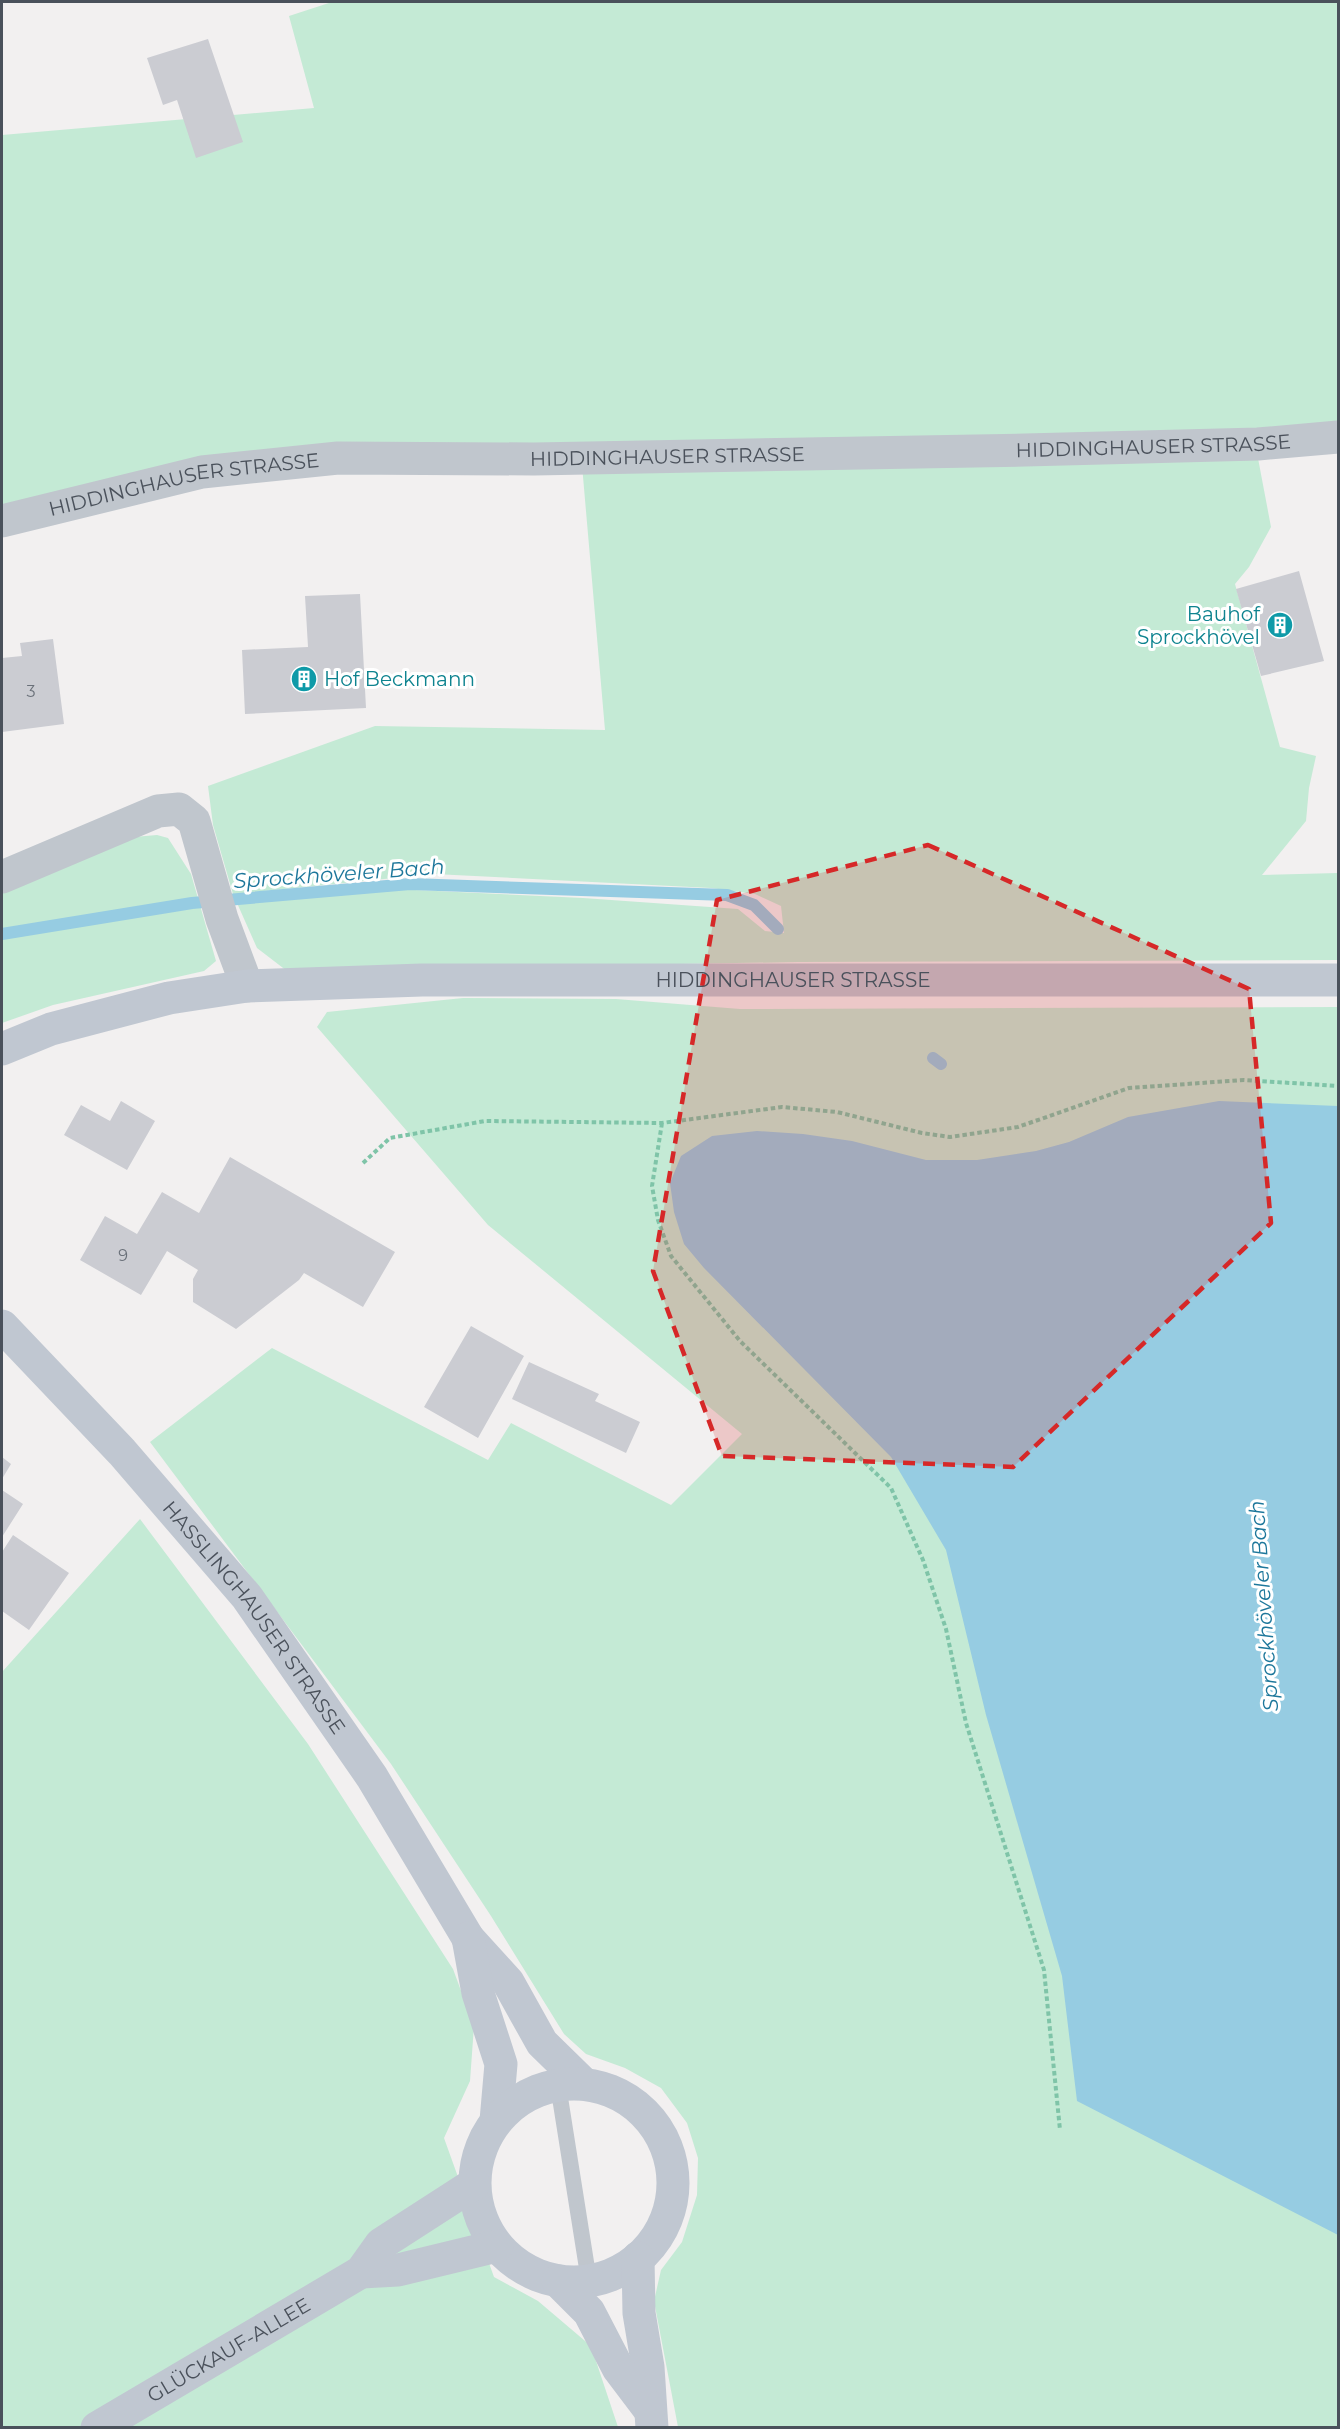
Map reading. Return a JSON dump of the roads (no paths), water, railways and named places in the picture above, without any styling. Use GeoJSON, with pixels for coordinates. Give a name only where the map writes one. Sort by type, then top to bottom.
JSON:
{"type":"FeatureCollection","features":[{"type":"Feature","properties":{"kind":"main road","name":"HIDDINGHAUSER STRASSE"},"geometry":{"type":"LineString","coordinates":[[2,1049],[51,1029],[169,998],[247,986],[422,980],[1338,980]]}},
{"type":"Feature","properties":{"kind":"main road","name":"HASSLINGHAUSER STRASSE"},"geometry":{"type":"LineString","coordinates":[[2,1326],[122,1452],[247,1598],[372,1777],[468,1938],[508,1982],[542,2043],[571,2085]]}},
{"type":"Feature","properties":{"kind":"main road","name":"HASSLINGHAUSER STRASSE"},"geometry":{"type":"LineString","coordinates":[[468,1938],[478,1994],[501,2064],[496,2121]]}},
{"type":"Feature","properties":{"kind":"main road"},"geometry":{"type":"LineString","coordinates":[[571,2085],[606,2089],[628,2099],[645,2114],[659,2133],[669,2153],[673,2176],[672,2199],[665,2221],[654,2241],[638,2258],[607,2276],[574,2281],[535,2274],[514,2262],[497,2246],[480,2217],[474,2184],[476,2162],[484,2140],[496,2121],[524,2097],[571,2085]]}},
{"type":"Feature","properties":{"kind":"main road","name":"GLÜCKAUF-ALLEE"},"geometry":{"type":"LineString","coordinates":[[97,2427],[361,2272],[381,2244],[474,2184]]}},
{"type":"Feature","properties":{"kind":"main road","name":"GLÜCKAUF-ALLEE"},"geometry":{"type":"LineString","coordinates":[[361,2272],[398,2270],[497,2246]]}},
{"type":"Feature","properties":{"kind":"main road"},"geometry":{"type":"LineString","coordinates":[[638,2258],[639,2313],[648,2367],[650,2418]]}},
{"type":"Feature","properties":{"kind":"main road"},"geometry":{"type":"LineString","coordinates":[[574,2281],[618,2368],[650,2418]]}},
{"type":"Feature","properties":{"kind":"street","name":"HIDDINGHAUSER STRASSE"},"geometry":{"type":"LineString","coordinates":[[2,521],[202,472],[338,458],[534,459],[1025,450],[1258,444],[1338,437]]}},
{"type":"Feature","properties":{"kind":"street"},"geometry":{"type":"LineString","coordinates":[[2,876],[158,811],[179,809],[194,821],[222,919],[247,986]]}},
{"type":"Feature","properties":{"kind":"lane"},"geometry":{"type":"LineString","coordinates":[[571,2085],[574,2281]]}},
{"type":"Feature","properties":{"kind":"water"},"geometry":{"type":"Polygon","coordinates":[[[1219,1101],[1338,1106],[1338,2235],[1077,2101],[1062,1976],[986,1715],[946,1550],[891,1457],[704,1268],[684,1244],[674,1212],[670,1183],[681,1156],[712,1136],[757,1131],[803,1134],[852,1141],[926,1160],[977,1160],[1036,1151],[1069,1142],[1128,1117],[1219,1101]]]}},
{"type":"Feature","properties":{"kind":"waterway","name":"Sprockhöveler Bach"},"geometry":{"type":"LineString","coordinates":[[2,934],[192,903],[410,884],[727,895],[754,905],[778,929]]}},
{"type":"Feature","properties":{"kind":"waterway","name":"Sprockhöveler Bach"},"geometry":{"type":"LineString","coordinates":[[933,1058],[941,1064]]}},
{"type":"Feature","properties":{"kind":"place","name":"Bauhof Sprockhövel"},"geometry":{"type":"Point","coordinates":[1280,625]}},
{"type":"Feature","properties":{"kind":"place","name":"Hof Beckmann"},"geometry":{"type":"Point","coordinates":[304,679]}}]}
